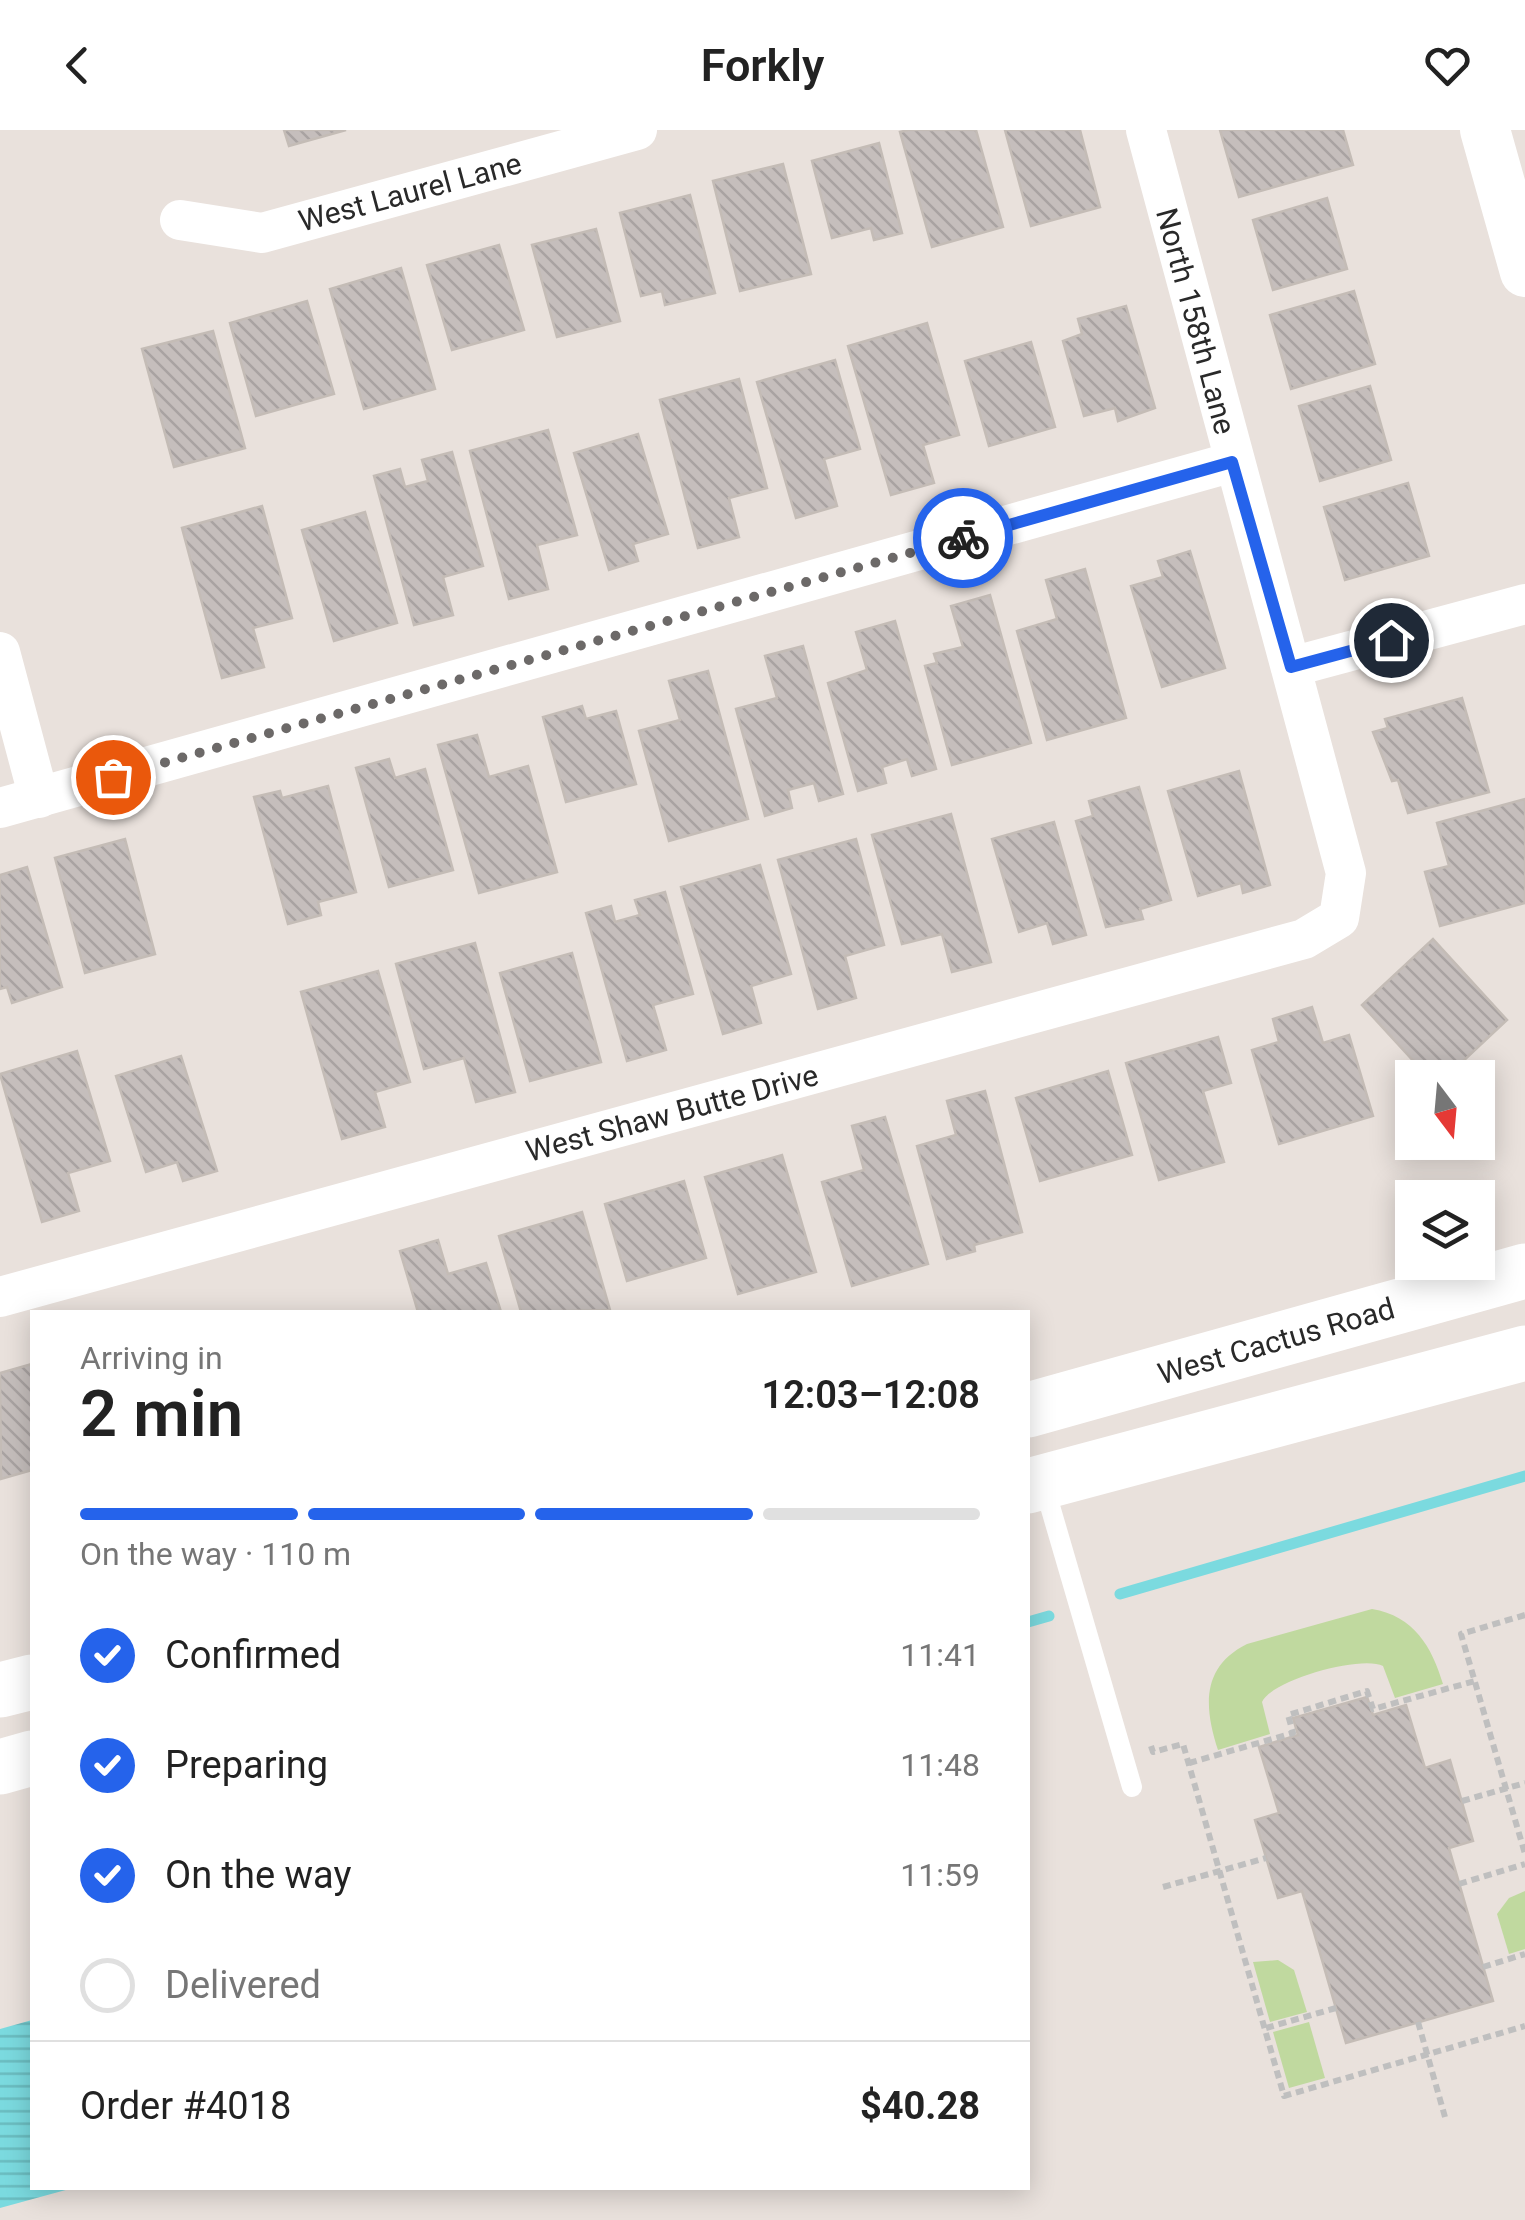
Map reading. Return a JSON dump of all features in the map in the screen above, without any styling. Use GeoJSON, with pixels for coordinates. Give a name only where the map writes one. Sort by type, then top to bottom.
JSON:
{"type":"FeatureCollection","features":[{"type":"Feature","properties":{"kind":"main road","name":"West Cactus Road"},"geometry":{"type":"LineString","coordinates":[[1030,1409],[1525,1272]]}},
{"type":"Feature","properties":{"kind":"main road"},"geometry":{"type":"LineString","coordinates":[[1035,1484],[1525,1353]]}},
{"type":"Feature","properties":{"kind":"main road"},"geometry":{"type":"LineString","coordinates":[[0,1690],[30,1682]]}},
{"type":"Feature","properties":{"kind":"main road"},"geometry":{"type":"LineString","coordinates":[[0,1767],[30,1759]]}},
{"type":"Feature","properties":{"kind":"street","name":"West Laurel Lane"},"geometry":{"type":"LineString","coordinates":[[180,220],[262,233],[637,130]]}},
{"type":"Feature","properties":{"kind":"street","name":"North 158th Lane"},"geometry":{"type":"LineString","coordinates":[[1146,130],[1232,462],[1346,873],[1339,918]]}},
{"type":"Feature","properties":{"kind":"street"},"geometry":{"type":"LineString","coordinates":[[1485,130],[1525,272]]}},
{"type":"Feature","properties":{"kind":"street"},"geometry":{"type":"LineString","coordinates":[[0,808],[1232,462]]}},
{"type":"Feature","properties":{"kind":"street"},"geometry":{"type":"LineString","coordinates":[[1291,667],[1525,604]]}},
{"type":"Feature","properties":{"kind":"street"},"geometry":{"type":"LineString","coordinates":[[0,652],[39,798]]}},
{"type":"Feature","properties":{"kind":"street","name":"West Shaw Butte Drive"},"geometry":{"type":"LineString","coordinates":[[0,1297],[1304,939],[1339,918]]}},
{"type":"Feature","properties":{"kind":"lane"},"geometry":{"type":"LineString","coordinates":[[1035,1484],[1132,1787]]}},
{"type":"Feature","properties":{"kind":"path"},"geometry":{"type":"LineString","coordinates":[[1525,1615],[1461,1634],[1525,1854]]}},
{"type":"Feature","properties":{"kind":"path"},"geometry":{"type":"LineString","coordinates":[[1188,1763],[1293,1733],[1288,1716],[1368,1691],[1372,1709],[1475,1681]]}},
{"type":"Feature","properties":{"kind":"path"},"geometry":{"type":"LineString","coordinates":[[1148,1734],[1153,1752],[1183,1744],[1284,2096],[1525,2026]]}},
{"type":"Feature","properties":{"kind":"path"},"geometry":{"type":"LineString","coordinates":[[1462,1802],[1525,1783]]}},
{"type":"Feature","properties":{"kind":"path"},"geometry":{"type":"LineString","coordinates":[[1163,1887],[1266,1858]]}},
{"type":"Feature","properties":{"kind":"path"},"geometry":{"type":"LineString","coordinates":[[1459,1884],[1525,1864]]}},
{"type":"Feature","properties":{"kind":"path"},"geometry":{"type":"LineString","coordinates":[[1483,1966],[1525,1954]]}},
{"type":"Feature","properties":{"kind":"path"},"geometry":{"type":"LineString","coordinates":[[1266,2028],[1336,2008]]}},
{"type":"Feature","properties":{"kind":"path"},"geometry":{"type":"LineString","coordinates":[[1418,2022],[1445,2116]]}},
{"type":"Feature","properties":{"kind":"green space"},"geometry":{"type":"Polygon","coordinates":[[[1372,1609],[1399,1618],[1419,1635],[1443,1684],[1395,1698],[1383,1666],[1356,1664],[1318,1672],[1282,1686],[1262,1702],[1270,1734],[1218,1750],[1210,1719],[1210,1690],[1221,1664],[1232,1653],[1247,1644],[1372,1609]]]}},
{"type":"Feature","properties":{"kind":"green space"},"geometry":{"type":"Polygon","coordinates":[[[1525,1891],[1525,1949],[1509,1954],[1497,1914],[1509,1898],[1525,1891]]]}},
{"type":"Feature","properties":{"kind":"green space"},"geometry":{"type":"Polygon","coordinates":[[[1278,1960],[1294,1970],[1307,2012],[1270,2022],[1253,1962],[1278,1960]]]}},
{"type":"Feature","properties":{"kind":"green space"},"geometry":{"type":"Polygon","coordinates":[[[1309,2022],[1325,2078],[1289,2088],[1273,2032],[1309,2022]]]}},
{"type":"Feature","properties":{"kind":"water"},"geometry":{"type":"Polygon","coordinates":[[[30,2021],[30,2190],[66,2190],[0,2208],[0,2029],[30,2021]]]}},
{"type":"Feature","properties":{"kind":"building"},"geometry":{"type":"Polygon","coordinates":[[[284,130],[346,130],[289,146],[284,130]]]}},
{"type":"Feature","properties":{"kind":"building"},"geometry":{"type":"Polygon","coordinates":[[[976,130],[1003,227],[932,247],[900,132],[976,130]]]}},
{"type":"Feature","properties":{"kind":"building"},"geometry":{"type":"Polygon","coordinates":[[[1005,130],[1080,130],[1100,207],[1031,226],[1005,130]]]}},
{"type":"Feature","properties":{"kind":"building"},"geometry":{"type":"Polygon","coordinates":[[[1220,130],[1343,130],[1353,165],[1239,197],[1220,130]]]}},
{"type":"Feature","properties":{"kind":"building"},"geometry":{"type":"Polygon","coordinates":[[[879,143],[902,233],[874,240],[871,228],[832,238],[812,161],[879,143]]]}},
{"type":"Feature","properties":{"kind":"building"},"geometry":{"type":"Polygon","coordinates":[[[783,164],[811,274],[740,291],[713,181],[783,164]]]}},
{"type":"Feature","properties":{"kind":"building"},"geometry":{"type":"Polygon","coordinates":[[[690,195],[715,293],[665,305],[662,291],[641,296],[620,213],[690,195]]]}},
{"type":"Feature","properties":{"kind":"building"},"geometry":{"type":"Polygon","coordinates":[[[1327,198],[1347,269],[1273,290],[1253,220],[1327,198]]]}},
{"type":"Feature","properties":{"kind":"building"},"geometry":{"type":"Polygon","coordinates":[[[596,229],[620,321],[557,337],[532,245],[596,229]]]}},
{"type":"Feature","properties":{"kind":"building"},"geometry":{"type":"Polygon","coordinates":[[[499,245],[524,330],[452,350],[427,265],[499,245]]]}},
{"type":"Feature","properties":{"kind":"building"},"geometry":{"type":"Polygon","coordinates":[[[401,268],[435,389],[364,409],[330,289],[401,268]]]}},
{"type":"Feature","properties":{"kind":"building"},"geometry":{"type":"Polygon","coordinates":[[[1354,291],[1375,364],[1291,389],[1270,315],[1354,291]]]}},
{"type":"Feature","properties":{"kind":"building"},"geometry":{"type":"Polygon","coordinates":[[[307,301],[334,394],[256,416],[230,323],[307,301]]]}},
{"type":"Feature","properties":{"kind":"building"},"geometry":{"type":"Polygon","coordinates":[[[1126,306],[1155,408],[1118,421],[1115,408],[1084,416],[1063,341],[1082,334],[1078,319],[1126,306]]]}},
{"type":"Feature","properties":{"kind":"building"},"geometry":{"type":"Polygon","coordinates":[[[927,323],[959,435],[923,445],[934,483],[891,495],[848,346],[927,323]]]}},
{"type":"Feature","properties":{"kind":"building"},"geometry":{"type":"Polygon","coordinates":[[[213,331],[245,448],[174,467],[142,349],[213,331]]]}},
{"type":"Feature","properties":{"kind":"building"},"geometry":{"type":"Polygon","coordinates":[[[1031,342],[1055,427],[989,446],[965,361],[1031,342]]]}},
{"type":"Feature","properties":{"kind":"building"},"geometry":{"type":"Polygon","coordinates":[[[835,360],[860,449],[824,459],[837,506],[796,518],[757,382],[835,360]]]}},
{"type":"Feature","properties":{"kind":"building"},"geometry":{"type":"Polygon","coordinates":[[[739,379],[767,488],[729,498],[739,537],[698,548],[660,400],[739,379]]]}},
{"type":"Feature","properties":{"kind":"building"},"geometry":{"type":"Polygon","coordinates":[[[1370,386],[1391,460],[1320,481],[1299,406],[1370,386]]]}},
{"type":"Feature","properties":{"kind":"building"},"geometry":{"type":"Polygon","coordinates":[[[548,430],[577,535],[537,545],[548,589],[509,599],[470,451],[548,430]]]}},
{"type":"Feature","properties":{"kind":"building"},"geometry":{"type":"Polygon","coordinates":[[[638,434],[668,534],[633,544],[638,561],[609,570],[574,453],[638,434]]]}},
{"type":"Feature","properties":{"kind":"building"},"geometry":{"type":"Polygon","coordinates":[[[452,452],[483,566],[443,577],[453,615],[414,625],[374,476],[400,469],[405,487],[428,481],[422,460],[452,452]]]}},
{"type":"Feature","properties":{"kind":"building"},"geometry":{"type":"Polygon","coordinates":[[[1408,483],[1429,556],[1345,580],[1324,507],[1408,483]]]}},
{"type":"Feature","properties":{"kind":"building"},"geometry":{"type":"Polygon","coordinates":[[[262,506],[292,618],[253,628],[264,667],[222,678],[182,528],[262,506]]]}},
{"type":"Feature","properties":{"kind":"building"},"geometry":{"type":"Polygon","coordinates":[[[365,512],[397,623],[334,641],[302,530],[365,512]]]}},
{"type":"Feature","properties":{"kind":"building"},"geometry":{"type":"Polygon","coordinates":[[[1190,551],[1225,668],[1162,687],[1131,586],[1163,577],[1158,561],[1190,551]]]}},
{"type":"Feature","properties":{"kind":"building"},"geometry":{"type":"Polygon","coordinates":[[[1085,569],[1126,718],[1047,740],[1017,631],[1057,619],[1046,580],[1085,569]]]}},
{"type":"Feature","properties":{"kind":"building"},"geometry":{"type":"Polygon","coordinates":[[[990,595],[1031,743],[952,765],[925,666],[937,663],[934,654],[963,647],[951,606],[990,595]]]}},
{"type":"Feature","properties":{"kind":"building"},"geometry":{"type":"Polygon","coordinates":[[[895,621],[936,769],[912,776],[907,759],[882,767],[886,783],[858,791],[828,683],[867,670],[856,632],[895,621]]]}},
{"type":"Feature","properties":{"kind":"building"},"geometry":{"type":"Polygon","coordinates":[[[803,646],[843,794],[819,801],[814,783],[788,790],[792,808],[765,816],[736,709],[777,698],[765,656],[803,646]]]}},
{"type":"Feature","properties":{"kind":"building"},"geometry":{"type":"Polygon","coordinates":[[[708,671],[748,819],[669,841],[639,731],[680,720],[669,681],[708,671]]]}},
{"type":"Feature","properties":{"kind":"building"},"geometry":{"type":"Polygon","coordinates":[[[1462,698],[1489,792],[1408,813],[1398,780],[1392,781],[1373,732],[1388,728],[1385,719],[1462,698]]]}},
{"type":"Feature","properties":{"kind":"building"},"geometry":{"type":"Polygon","coordinates":[[[582,706],[586,719],[616,711],[636,784],[566,802],[543,717],[582,706]]]}},
{"type":"Feature","properties":{"kind":"building"},"geometry":{"type":"Polygon","coordinates":[[[477,735],[489,777],[528,766],[557,872],[479,893],[438,745],[477,735]]]}},
{"type":"Feature","properties":{"kind":"building"},"geometry":{"type":"Polygon","coordinates":[[[389,759],[395,778],[425,769],[453,870],[389,887],[356,768],[389,759]]]}},
{"type":"Feature","properties":{"kind":"building"},"geometry":{"type":"Polygon","coordinates":[[[1239,771],[1270,885],[1243,893],[1241,883],[1198,896],[1168,791],[1239,771]]]}},
{"type":"Feature","properties":{"kind":"building"},"geometry":{"type":"Polygon","coordinates":[[[328,786],[356,892],[318,902],[321,915],[288,924],[254,797],[280,791],[282,798],[328,786]]]}},
{"type":"Feature","properties":{"kind":"building"},"geometry":{"type":"Polygon","coordinates":[[[1139,787],[1171,900],[1140,909],[1143,919],[1106,927],[1076,821],[1093,816],[1089,801],[1139,787]]]}},
{"type":"Feature","properties":{"kind":"building"},"geometry":{"type":"Polygon","coordinates":[[[1525,799],[1525,903],[1440,926],[1425,872],[1449,866],[1437,823],[1525,799]]]}},
{"type":"Feature","properties":{"kind":"building"},"geometry":{"type":"Polygon","coordinates":[[[951,814],[991,962],[952,972],[942,934],[902,944],[872,835],[951,814]]]}},
{"type":"Feature","properties":{"kind":"building"},"geometry":{"type":"Polygon","coordinates":[[[1054,822],[1086,935],[1053,944],[1047,923],[1019,932],[992,839],[1054,822]]]}},
{"type":"Feature","properties":{"kind":"building"},"geometry":{"type":"Polygon","coordinates":[[[125,839],[155,954],[85,973],[55,858],[125,839]]]}},
{"type":"Feature","properties":{"kind":"building"},"geometry":{"type":"Polygon","coordinates":[[[856,839],[884,945],[845,956],[856,998],[818,1009],[778,860],[856,839]]]}},
{"type":"Feature","properties":{"kind":"building"},"geometry":{"type":"Polygon","coordinates":[[[760,865],[791,974],[751,986],[761,1023],[723,1034],[681,887],[760,865]]]}},
{"type":"Feature","properties":{"kind":"building"},"geometry":{"type":"Polygon","coordinates":[[[27,867],[62,987],[12,1003],[7,987],[0,989],[0,875],[27,867]]]}},
{"type":"Feature","properties":{"kind":"building"},"geometry":{"type":"Polygon","coordinates":[[[665,892],[693,994],[653,1005],[666,1050],[627,1061],[586,913],[611,906],[615,922],[640,915],[635,900],[665,892]]]}},
{"type":"Feature","properties":{"kind":"building"},"geometry":{"type":"Polygon","coordinates":[[[1433,939],[1507,1020],[1464,1060],[1412,1060],[1362,1005],[1433,939]]]}},
{"type":"Feature","properties":{"kind":"building"},"geometry":{"type":"Polygon","coordinates":[[[475,943],[515,1092],[476,1102],[464,1058],[424,1069],[396,964],[475,943]]]}},
{"type":"Feature","properties":{"kind":"building"},"geometry":{"type":"Polygon","coordinates":[[[572,953],[601,1062],[530,1081],[500,973],[572,953]]]}},
{"type":"Feature","properties":{"kind":"building"},"geometry":{"type":"Polygon","coordinates":[[[378,971],[410,1082],[375,1092],[385,1127],[342,1139],[301,992],[378,971]]]}},
{"type":"Feature","properties":{"kind":"building"},"geometry":{"type":"Polygon","coordinates":[[[1312,1007],[1323,1043],[1349,1035],[1373,1116],[1279,1144],[1252,1050],[1279,1042],[1273,1019],[1312,1007]]]}},
{"type":"Feature","properties":{"kind":"building"},"geometry":{"type":"Polygon","coordinates":[[[1218,1037],[1231,1083],[1203,1091],[1224,1162],[1159,1180],[1126,1063],[1218,1037]]]}},
{"type":"Feature","properties":{"kind":"building"},"geometry":{"type":"Polygon","coordinates":[[[77,1051],[110,1161],[68,1173],[79,1211],[42,1222],[0,1074],[77,1051]]]}},
{"type":"Feature","properties":{"kind":"building"},"geometry":{"type":"Polygon","coordinates":[[[181,1056],[217,1171],[183,1181],[177,1162],[146,1172],[116,1076],[181,1056]]]}},
{"type":"Feature","properties":{"kind":"building"},"geometry":{"type":"Polygon","coordinates":[[[1108,1071],[1132,1155],[1040,1181],[1016,1098],[1108,1071]]]}},
{"type":"Feature","properties":{"kind":"building"},"geometry":{"type":"Polygon","coordinates":[[[985,1091],[1022,1232],[974,1245],[975,1251],[947,1259],[917,1146],[956,1135],[947,1101],[985,1091]]]}},
{"type":"Feature","properties":{"kind":"building"},"geometry":{"type":"Polygon","coordinates":[[[885,1117],[928,1264],[852,1286],[822,1182],[864,1170],[852,1126],[885,1117]]]}},
{"type":"Feature","properties":{"kind":"building"},"geometry":{"type":"Polygon","coordinates":[[[782,1155],[816,1272],[738,1294],[705,1177],[782,1155]]]}},
{"type":"Feature","properties":{"kind":"building"},"geometry":{"type":"Polygon","coordinates":[[[684,1181],[706,1258],[627,1281],[605,1204],[684,1181]]]}},
{"type":"Feature","properties":{"kind":"building"},"geometry":{"type":"Polygon","coordinates":[[[582,1212],[610,1310],[520,1310],[499,1236],[582,1212]]]}},
{"type":"Feature","properties":{"kind":"building"},"geometry":{"type":"Polygon","coordinates":[[[438,1240],[448,1274],[486,1263],[500,1310],[417,1310],[400,1251],[438,1240]]]}},
{"type":"Feature","properties":{"kind":"building"},"geometry":{"type":"Polygon","coordinates":[[[30,1365],[30,1471],[1,1479],[0,1373],[30,1365]]]}},
{"type":"Feature","properties":{"kind":"building"},"geometry":{"type":"Polygon","coordinates":[[[1367,1697],[1373,1715],[1406,1705],[1425,1768],[1450,1760],[1473,1841],[1449,1848],[1493,2001],[1346,2043],[1302,1891],[1278,1898],[1255,1820],[1279,1813],[1259,1747],[1298,1735],[1293,1718],[1367,1697]]]}},
{"type":"Feature","properties":{"kind":"waterway"},"geometry":{"type":"LineString","coordinates":[[1120,1594],[1525,1476]]}},
{"type":"Feature","properties":{"kind":"waterway"},"geometry":{"type":"LineString","coordinates":[[1030,1621],[1049,1616]]}},
{"type":"Feature","properties":{"kind":"way so far"},"geometry":{"type":"LineString","coordinates":[[113,777],[963,538]]}},
{"type":"Feature","properties":{"kind":"route"},"geometry":{"type":"LineString","coordinates":[[963,538],[1232,462],[1291,667],[1391,640]]}}]}
